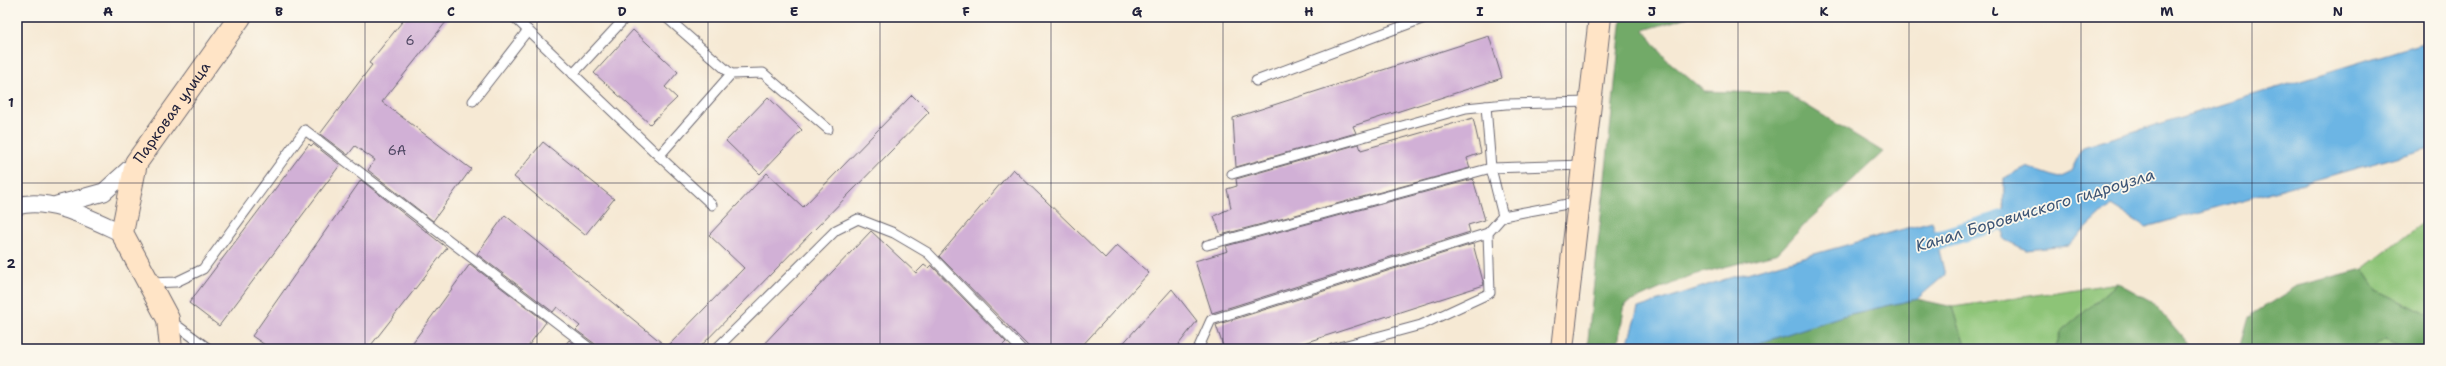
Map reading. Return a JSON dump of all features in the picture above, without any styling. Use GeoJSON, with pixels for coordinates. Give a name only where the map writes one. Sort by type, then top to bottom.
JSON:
{"type":"FeatureCollection","features":[{"type":"Feature","properties":{"kind":"street","name":"Парковая улица"},"geometry":{"type":"LineString","coordinates":[[122,233],[136,163],[240,17]]}},
{"type":"Feature","properties":{"kind":"street"},"geometry":{"type":"LineString","coordinates":[[1562,349],[1600,17]]}},
{"type":"Feature","properties":{"kind":"street"},"geometry":{"type":"LineString","coordinates":[[50,207],[104,192],[136,163]]}},
{"type":"Feature","properties":{"kind":"street"},"geometry":{"type":"LineString","coordinates":[[17,206],[26,203],[72,210],[122,233],[168,319],[171,349]]}},
{"type":"Feature","properties":{"kind":"lane"},"geometry":{"type":"LineString","coordinates":[[514,17],[712,205]]}},
{"type":"Feature","properties":{"kind":"lane"},"geometry":{"type":"LineString","coordinates":[[573,74],[626,17]]}},
{"type":"Feature","properties":{"kind":"lane"},"geometry":{"type":"LineString","coordinates":[[666,17],[731,74],[763,73],[828,129]]}},
{"type":"Feature","properties":{"kind":"lane"},"geometry":{"type":"LineString","coordinates":[[1256,81],[1428,17]]}},
{"type":"Feature","properties":{"kind":"lane"},"geometry":{"type":"LineString","coordinates":[[473,101],[528,30]]}},
{"type":"Feature","properties":{"kind":"lane"},"geometry":{"type":"LineString","coordinates":[[659,156],[731,74]]}},
{"type":"Feature","properties":{"kind":"lane"},"geometry":{"type":"LineString","coordinates":[[1232,174],[1466,108],[1590,102]]}},
{"type":"Feature","properties":{"kind":"lane"},"geometry":{"type":"LineString","coordinates":[[1486,106],[1491,168],[1503,216]]}},
{"type":"Feature","properties":{"kind":"lane"},"geometry":{"type":"LineString","coordinates":[[149,283],[176,282],[203,268],[306,130],[591,349]]}},
{"type":"Feature","properties":{"kind":"lane"},"geometry":{"type":"LineString","coordinates":[[1207,245],[1491,168],[1584,165]]}},
{"type":"Feature","properties":{"kind":"lane"},"geometry":{"type":"LineString","coordinates":[[1198,349],[1211,320],[1488,233],[1503,216],[1580,202]]}},
{"type":"Feature","properties":{"kind":"lane"},"geometry":{"type":"LineString","coordinates":[[716,349],[836,230],[858,219],[894,233],[928,252],[1018,348]]}},
{"type":"Feature","properties":{"kind":"lane"},"geometry":{"type":"LineString","coordinates":[[1332,349],[1421,325],[1490,293],[1488,233]]}},
{"type":"Feature","properties":{"kind":"lane"},"geometry":{"type":"LineString","coordinates":[[168,319],[209,349]]}},
{"type":"Feature","properties":{"kind":"green space"},"geometry":{"type":"Polygon","coordinates":[[[1622,17],[1688,17],[1644,30],[1666,59],[1704,91],[1788,94],[1883,152],[1810,219],[1778,253],[1690,276],[1625,304],[1617,349],[1587,349],[1622,17]]]}},
{"type":"Feature","properties":{"kind":"green space"},"geometry":{"type":"Polygon","coordinates":[[[2429,218],[2429,315],[2377,290],[2363,269],[2429,218]]]}},
{"type":"Feature","properties":{"kind":"green space"},"geometry":{"type":"Polygon","coordinates":[[[2363,269],[2377,290],[2429,315],[2429,349],[2408,349],[2386,339],[2372,349],[2239,349],[2248,317],[2297,286],[2363,269]]]}},
{"type":"Feature","properties":{"kind":"green space"},"geometry":{"type":"Polygon","coordinates":[[[2118,283],[2061,332],[2055,349],[1966,349],[1953,307],[2118,283]]]}},
{"type":"Feature","properties":{"kind":"green space"},"geometry":{"type":"Polygon","coordinates":[[[2118,283],[2151,301],[2192,349],[2055,349],[2061,332],[2118,283]]]}},
{"type":"Feature","properties":{"kind":"green space"},"geometry":{"type":"Polygon","coordinates":[[[1917,299],[1953,307],[1966,349],[1741,349],[1842,316],[1917,299]]]}},
{"type":"Feature","properties":{"kind":"green space"},"geometry":{"type":"Polygon","coordinates":[[[2386,339],[2408,349],[2372,349],[2386,339]]]}},
{"type":"Feature","properties":{"kind":"water"},"geometry":{"type":"Polygon","coordinates":[[[2429,41],[2429,148],[2146,227],[2111,205],[2068,246],[2026,250],[2003,239],[2004,178],[2026,167],[2059,178],[2070,173],[2083,147],[2429,41]]]}},
{"type":"Feature","properties":{"kind":"water"},"geometry":{"type":"Polygon","coordinates":[[[1932,221],[1945,275],[1917,299],[1842,316],[1757,344],[1721,349],[1626,349],[1638,308],[1729,278],[1932,221]]]}},
{"type":"Feature","properties":{"kind":"building"},"geometry":{"type":"Polygon","coordinates":[[[406,17],[450,17],[382,102],[471,169],[433,221],[368,170],[375,160],[355,146],[348,155],[320,134],[372,65],[369,63],[406,17]]]}},
{"type":"Feature","properties":{"kind":"building"},"geometry":{"type":"Polygon","coordinates":[[[633,30],[678,72],[665,87],[677,98],[650,124],[594,73],[633,30]]]}},
{"type":"Feature","properties":{"kind":"building"},"geometry":{"type":"Polygon","coordinates":[[[1489,36],[1502,78],[1353,126],[1356,133],[1236,167],[1233,118],[1489,36]]]}},
{"type":"Feature","properties":{"kind":"building"},"geometry":{"type":"Polygon","coordinates":[[[912,95],[929,112],[698,349],[597,349],[595,344],[576,330],[580,326],[557,307],[553,312],[477,254],[505,215],[667,347],[744,268],[709,235],[767,173],[803,207],[912,95]]]}},
{"type":"Feature","properties":{"kind":"building"},"geometry":{"type":"Polygon","coordinates":[[[768,97],[802,130],[760,174],[726,141],[768,97]]]}},
{"type":"Feature","properties":{"kind":"building"},"geometry":{"type":"Polygon","coordinates":[[[1473,118],[1481,153],[1467,158],[1470,168],[1221,235],[1214,216],[1231,208],[1227,189],[1237,186],[1236,179],[1359,144],[1361,150],[1473,118]]]}},
{"type":"Feature","properties":{"kind":"building"},"geometry":{"type":"Polygon","coordinates":[[[543,142],[614,199],[585,235],[514,177],[543,142]]]}},
{"type":"Feature","properties":{"kind":"building"},"geometry":{"type":"Polygon","coordinates":[[[309,144],[311,146],[313,144],[340,165],[219,326],[189,303],[309,144]]]}},
{"type":"Feature","properties":{"kind":"building"},"geometry":{"type":"Polygon","coordinates":[[[1013,169],[1105,258],[1117,245],[1149,273],[1079,349],[1031,349],[939,256],[1013,169]]]}},
{"type":"Feature","properties":{"kind":"building"},"geometry":{"type":"Polygon","coordinates":[[[1473,179],[1485,220],[1468,225],[1470,232],[1212,313],[1195,261],[1228,251],[1226,246],[1473,179]]]}},
{"type":"Feature","properties":{"kind":"building"},"geometry":{"type":"Polygon","coordinates":[[[361,180],[447,248],[368,349],[271,349],[252,336],[361,180]]]}},
{"type":"Feature","properties":{"kind":"building"},"geometry":{"type":"Polygon","coordinates":[[[871,231],[916,273],[924,265],[928,268],[931,265],[1006,342],[999,349],[759,349],[871,231]]]}},
{"type":"Feature","properties":{"kind":"building"},"geometry":{"type":"Polygon","coordinates":[[[1473,244],[1484,285],[1285,349],[1224,349],[1216,325],[1473,244]]]}},
{"type":"Feature","properties":{"kind":"building"},"geometry":{"type":"Polygon","coordinates":[[[470,264],[546,322],[526,349],[408,349],[470,264]]]}},
{"type":"Feature","properties":{"kind":"building"},"geometry":{"type":"Polygon","coordinates":[[[1172,289],[1197,321],[1175,349],[1118,349],[1172,289]]]}},
{"type":"Feature","properties":{"kind":"building"},"geometry":{"type":"Polygon","coordinates":[[[569,340],[581,349],[562,349],[569,340]]]}},
{"type":"Feature","properties":{"kind":"waterway","name":"Канал Боровичского гидроузла"},"geometry":{"type":"LineString","coordinates":[[1911,248],[2029,212]]}}]}
